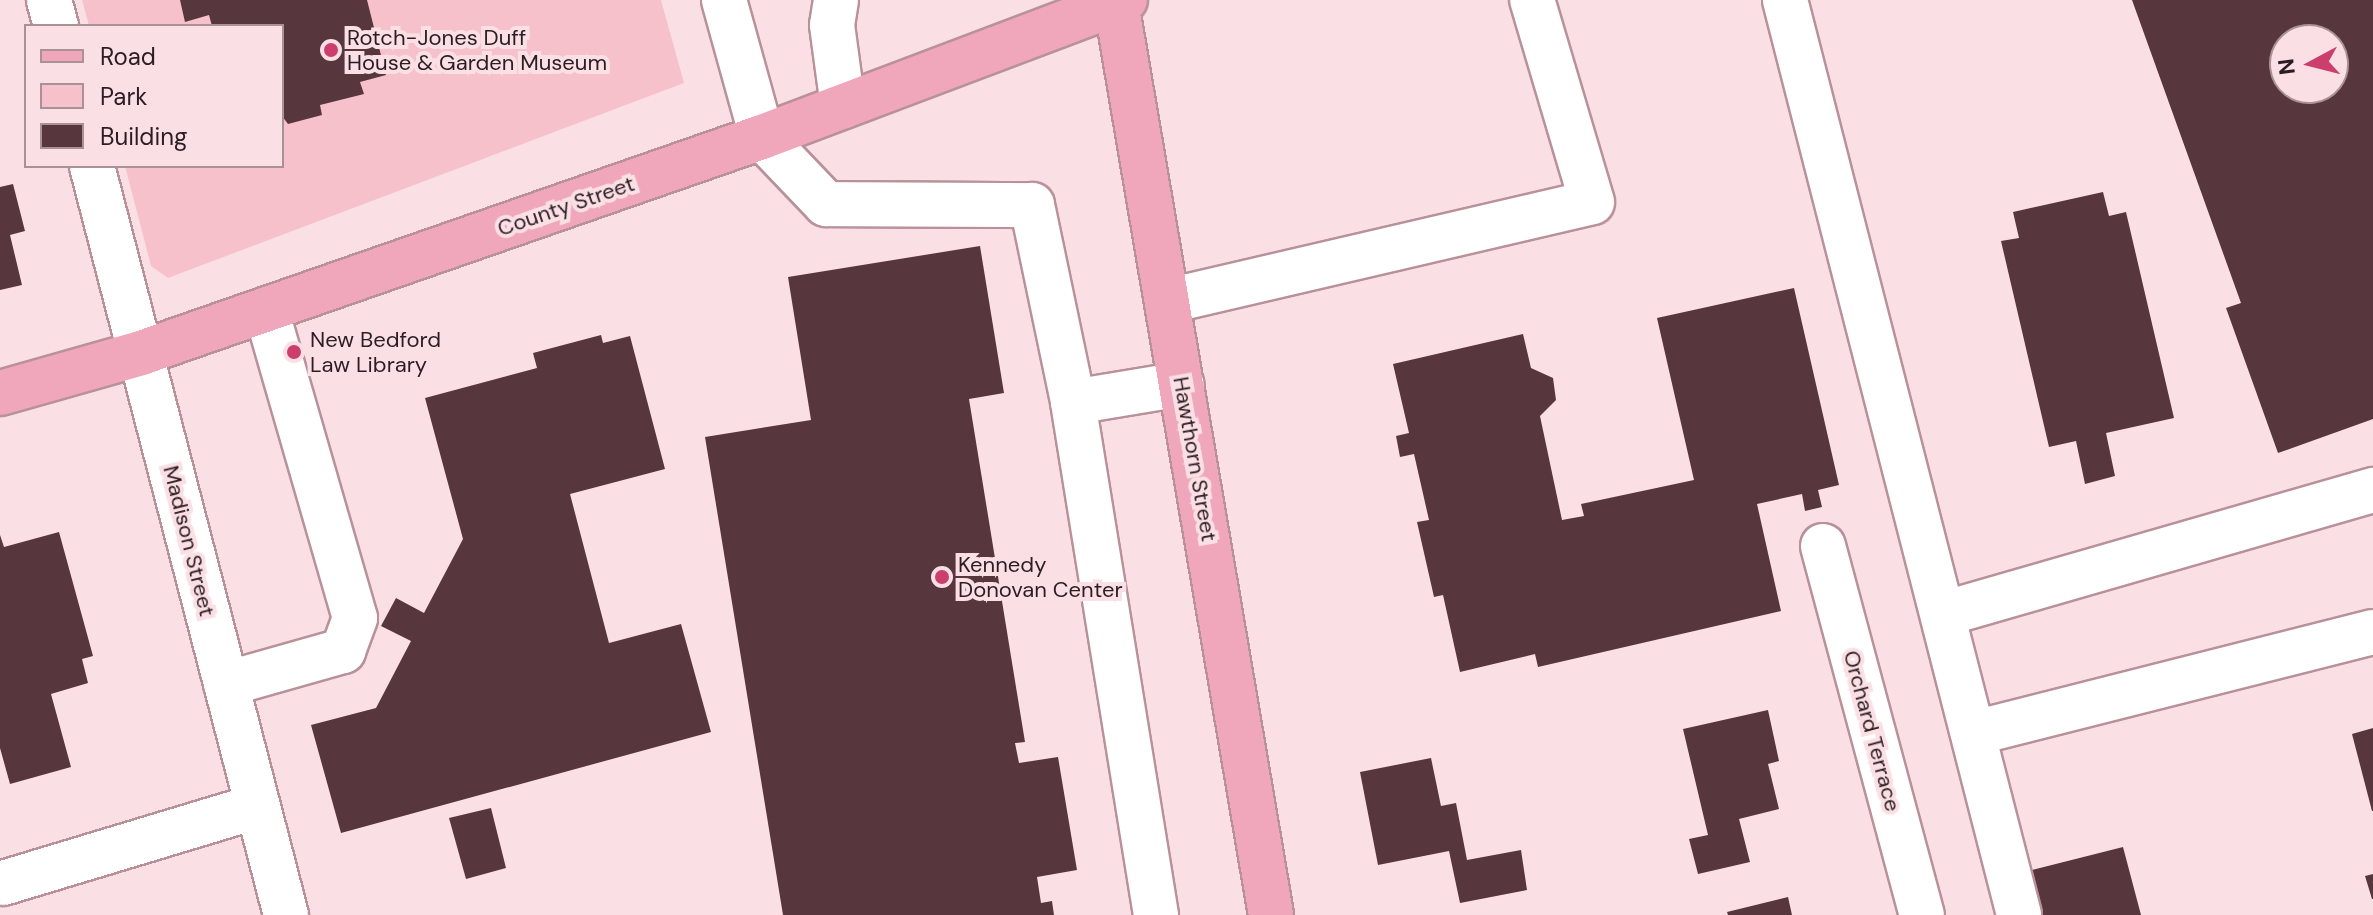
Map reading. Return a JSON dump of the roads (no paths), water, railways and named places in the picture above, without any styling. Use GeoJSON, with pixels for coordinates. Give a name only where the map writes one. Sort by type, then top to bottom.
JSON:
{"type":"FeatureCollection","features":[{"type":"Feature","properties":{"kind":"main road","name":"County Street"},"geometry":{"type":"LineString","coordinates":[[0,393],[141,353],[762,137],[1120,2]]}},
{"type":"Feature","properties":{"kind":"main road","name":"Hawthorn Street"},"geometry":{"type":"LineString","coordinates":[[1120,2],[1271,915]]}},
{"type":"Feature","properties":{"kind":"street"},"geometry":{"type":"LineString","coordinates":[[49,0],[55,24]]}},
{"type":"Feature","properties":{"kind":"street"},"geometry":{"type":"LineString","coordinates":[[724,0],[762,137],[826,204],[1032,205],[1073,402],[1156,915]]}},
{"type":"Feature","properties":{"kind":"street"},"geometry":{"type":"LineString","coordinates":[[836,0],[832,25],[843,106]]}},
{"type":"Feature","properties":{"kind":"street"},"geometry":{"type":"LineString","coordinates":[[1168,301],[1592,202],[1532,0]]}},
{"type":"Feature","properties":{"kind":"street"},"geometry":{"type":"LineString","coordinates":[[1785,0],[2019,915]]}},
{"type":"Feature","properties":{"kind":"street","name":"Madison Street"},"geometry":{"type":"LineString","coordinates":[[93,168],[286,915]]}},
{"type":"Feature","properties":{"kind":"street"},"geometry":{"type":"LineString","coordinates":[[226,684],[343,651],[355,618],[266,310]]}},
{"type":"Feature","properties":{"kind":"street"},"geometry":{"type":"LineString","coordinates":[[1073,402],[1182,384]]}},
{"type":"Feature","properties":{"kind":"street"},"geometry":{"type":"LineString","coordinates":[[1943,614],[2373,490]]}},
{"type":"Feature","properties":{"kind":"street","name":"Orchard Terrace"},"geometry":{"type":"LineString","coordinates":[[1823,546],[1922,915]]}},
{"type":"Feature","properties":{"kind":"street"},"geometry":{"type":"LineString","coordinates":[[1974,733],[2373,632]]}},
{"type":"Feature","properties":{"kind":"street"},"geometry":{"type":"LineString","coordinates":[[3,883],[258,806]]}},
{"type":"Feature","properties":{"kind":"place","name":"Rotch-Jones Duff House & Garden Museum"},"geometry":{"type":"Point","coordinates":[331,50]}},
{"type":"Feature","properties":{"kind":"place","name":"New Bedford Law Library"},"geometry":{"type":"Point","coordinates":[294,352]}},
{"type":"Feature","properties":{"kind":"place","name":"Kennedy Donovan Center"},"geometry":{"type":"Point","coordinates":[942,577]}}]}
